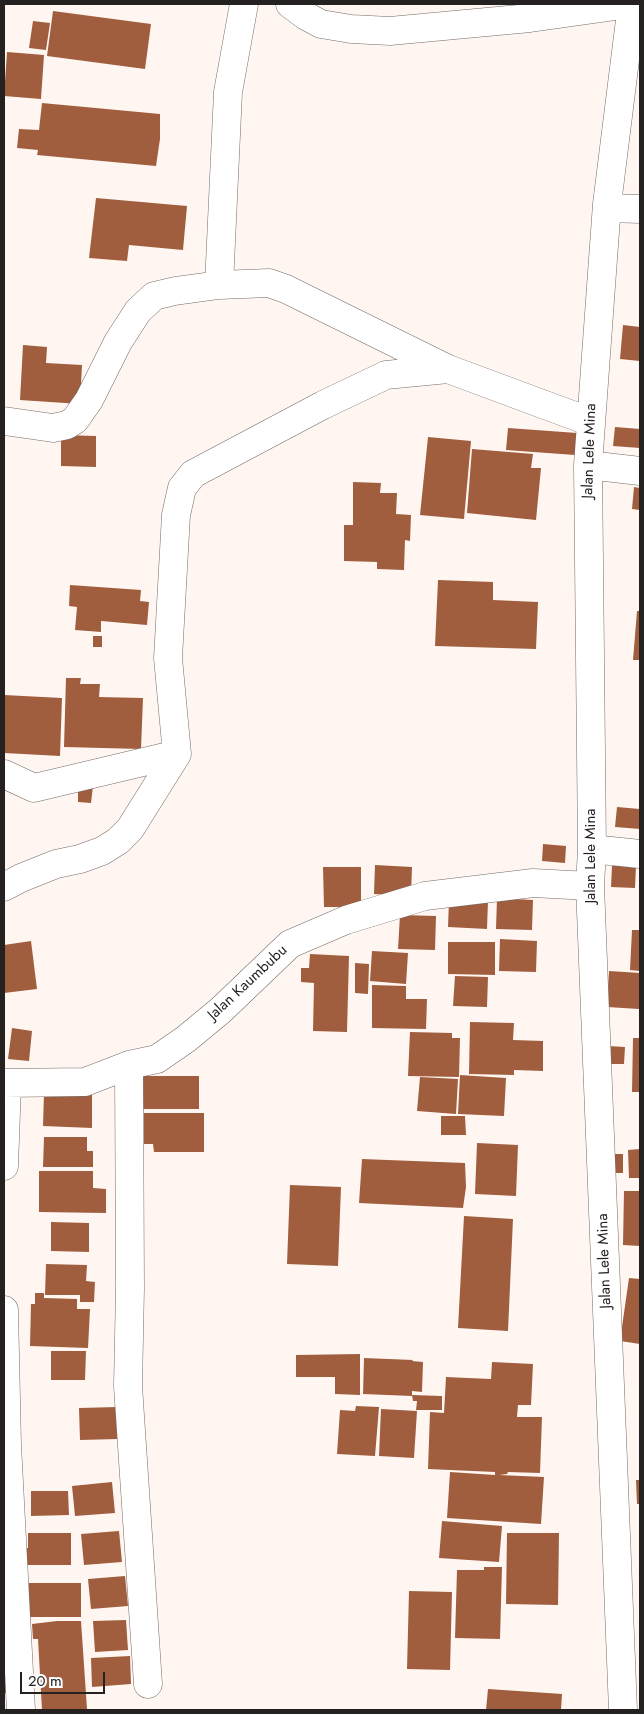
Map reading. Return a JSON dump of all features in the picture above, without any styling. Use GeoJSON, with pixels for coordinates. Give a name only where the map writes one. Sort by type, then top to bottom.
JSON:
{"type":"FeatureCollection","features":[{"type":"Feature","properties":{"kind":"street"},"geometry":{"type":"LineString","coordinates":[[219,285],[228,92],[244,4]]}},
{"type":"Feature","properties":{"kind":"street"},"geometry":{"type":"LineString","coordinates":[[290,4],[321,24],[351,29],[390,31],[530,18],[631,4]]}},
{"type":"Feature","properties":{"kind":"street","name":"Jalan Lele Mina"},"geometry":{"type":"LineString","coordinates":[[628,1700],[590,886],[592,849],[588,465],[607,208],[631,4]]}},
{"type":"Feature","properties":{"kind":"street"},"geometry":{"type":"LineString","coordinates":[[607,208],[640,209]]}},
{"type":"Feature","properties":{"kind":"street"},"geometry":{"type":"LineString","coordinates":[[4,421],[52,428],[67,425],[75,420],[89,400],[118,342],[138,311],[154,296],[219,285],[269,283],[286,289],[448,369],[590,422]]}},
{"type":"Feature","properties":{"kind":"street"},"geometry":{"type":"LineString","coordinates":[[4,888],[21,878],[56,864],[80,859],[102,851],[118,841],[130,829],[178,754],[168,658],[176,515],[182,488],[193,474],[323,405],[386,376],[448,369]]}},
{"type":"Feature","properties":{"kind":"street"},"geometry":{"type":"LineString","coordinates":[[588,465],[640,471]]}},
{"type":"Feature","properties":{"kind":"street"},"geometry":{"type":"LineString","coordinates":[[4,774],[34,788],[178,754]]}},
{"type":"Feature","properties":{"kind":"street"},"geometry":{"type":"LineString","coordinates":[[592,849],[640,854]]}},
{"type":"Feature","properties":{"kind":"street","name":"Jalan Kaumbubu"},"geometry":{"type":"LineString","coordinates":[[5,1084],[85,1082],[129,1064],[157,1059],[186,1039],[221,1010],[290,944],[346,920],[425,896],[533,883],[590,886]]}},
{"type":"Feature","properties":{"kind":"street"},"geometry":{"type":"LineString","coordinates":[[129,1064],[130,1288],[128,1386],[148,1684]]}},
{"type":"Feature","properties":{"kind":"street"},"geometry":{"type":"LineString","coordinates":[[4,1166],[5,1084]]}},
{"type":"Feature","properties":{"kind":"street"},"geometry":{"type":"LineString","coordinates":[[4,1310],[7,1445],[21,1710]]}},
{"type":"Feature","properties":{"kind":"building"},"geometry":{"type":"Polygon","coordinates":[[[53,11],[151,24],[145,69],[47,56],[53,11]]]}},
{"type":"Feature","properties":{"kind":"building"},"geometry":{"type":"Polygon","coordinates":[[[33,21],[50,23],[46,50],[29,48],[33,21]]]}},
{"type":"Feature","properties":{"kind":"building"},"geometry":{"type":"Polygon","coordinates":[[[7,52],[44,55],[41,99],[4,96],[7,52]]]}},
{"type":"Feature","properties":{"kind":"building"},"geometry":{"type":"Polygon","coordinates":[[[42,103],[160,114],[160,139],[156,166],[37,155],[38,150],[17,148],[19,129],[39,130],[42,103]]]}},
{"type":"Feature","properties":{"kind":"building"},"geometry":{"type":"Polygon","coordinates":[[[96,198],[187,206],[183,250],[129,245],[127,261],[89,258],[96,198]]]}},
{"type":"Feature","properties":{"kind":"building"},"geometry":{"type":"Polygon","coordinates":[[[623,325],[640,327],[640,361],[620,359],[623,325]]]}},
{"type":"Feature","properties":{"kind":"building"},"geometry":{"type":"Polygon","coordinates":[[[23,345],[47,347],[46,363],[82,365],[80,404],[20,400],[23,345]]]}},
{"type":"Feature","properties":{"kind":"building"},"geometry":{"type":"Polygon","coordinates":[[[615,427],[640,429],[640,448],[613,446],[615,427]]]}},
{"type":"Feature","properties":{"kind":"building"},"geometry":{"type":"Polygon","coordinates":[[[508,428],[577,433],[575,455],[506,450],[508,428]]]}},
{"type":"Feature","properties":{"kind":"building"},"geometry":{"type":"Polygon","coordinates":[[[61,435],[96,436],[96,467],[61,466],[61,435]]]}},
{"type":"Feature","properties":{"kind":"building"},"geometry":{"type":"Polygon","coordinates":[[[428,437],[471,441],[464,519],[420,515],[428,437]]]}},
{"type":"Feature","properties":{"kind":"building"},"geometry":{"type":"Polygon","coordinates":[[[472,449],[533,454],[531,468],[541,468],[536,520],[467,513],[472,449]]]}},
{"type":"Feature","properties":{"kind":"building"},"geometry":{"type":"Polygon","coordinates":[[[353,482],[381,483],[380,493],[397,493],[396,514],[411,515],[410,541],[405,540],[404,570],[377,569],[377,562],[344,561],[344,525],[353,525],[353,482]]]}},
{"type":"Feature","properties":{"kind":"building"},"geometry":{"type":"Polygon","coordinates":[[[634,487],[640,488],[640,510],[632,509],[634,487]]]}},
{"type":"Feature","properties":{"kind":"building"},"geometry":{"type":"Polygon","coordinates":[[[438,580],[493,582],[493,600],[538,602],[536,649],[435,646],[438,580]]]}},
{"type":"Feature","properties":{"kind":"building"},"geometry":{"type":"Polygon","coordinates":[[[70,585],[141,590],[140,601],[149,602],[147,625],[101,621],[101,632],[75,630],[77,607],[69,606],[70,585]]]}},
{"type":"Feature","properties":{"kind":"building"},"geometry":{"type":"Polygon","coordinates":[[[637,611],[640,611],[640,660],[633,660],[637,611]]]}},
{"type":"Feature","properties":{"kind":"building"},"geometry":{"type":"Polygon","coordinates":[[[93,636],[102,636],[102,647],[93,647],[93,636]]]}},
{"type":"Feature","properties":{"kind":"building"},"geometry":{"type":"Polygon","coordinates":[[[66,678],[81,678],[80,684],[100,684],[99,697],[143,698],[141,749],[64,747],[66,678]]]}},
{"type":"Feature","properties":{"kind":"building"},"geometry":{"type":"Polygon","coordinates":[[[4,695],[62,698],[60,756],[4,753],[4,695]]]}},
{"type":"Feature","properties":{"kind":"building"},"geometry":{"type":"Polygon","coordinates":[[[78,786],[93,786],[91,803],[78,802],[78,786]]]}},
{"type":"Feature","properties":{"kind":"building"},"geometry":{"type":"Polygon","coordinates":[[[617,807],[640,809],[640,829],[615,827],[617,807]]]}},
{"type":"Feature","properties":{"kind":"building"},"geometry":{"type":"Polygon","coordinates":[[[543,844],[566,846],[565,863],[542,861],[543,844]]]}},
{"type":"Feature","properties":{"kind":"building"},"geometry":{"type":"Polygon","coordinates":[[[375,865],[412,867],[411,896],[374,894],[375,865]]]}},
{"type":"Feature","properties":{"kind":"building"},"geometry":{"type":"Polygon","coordinates":[[[612,866],[636,866],[635,888],[611,887],[612,866]]]}},
{"type":"Feature","properties":{"kind":"building"},"geometry":{"type":"Polygon","coordinates":[[[323,867],[361,867],[361,907],[324,907],[323,867]]]}},
{"type":"Feature","properties":{"kind":"building"},"geometry":{"type":"Polygon","coordinates":[[[497,898],[533,900],[532,930],[496,929],[497,898]]]}},
{"type":"Feature","properties":{"kind":"building"},"geometry":{"type":"Polygon","coordinates":[[[449,900],[488,901],[487,929],[448,927],[449,900]]]}},
{"type":"Feature","properties":{"kind":"building"},"geometry":{"type":"Polygon","coordinates":[[[400,915],[436,916],[435,950],[398,949],[400,915]]]}},
{"type":"Feature","properties":{"kind":"building"},"geometry":{"type":"Polygon","coordinates":[[[632,930],[640,930],[640,971],[630,970],[632,930]]]}},
{"type":"Feature","properties":{"kind":"building"},"geometry":{"type":"Polygon","coordinates":[[[500,939],[537,941],[536,972],[499,971],[500,939]]]}},
{"type":"Feature","properties":{"kind":"building"},"geometry":{"type":"Polygon","coordinates":[[[31,941],[37,989],[4,993],[4,945],[31,941]]]}},
{"type":"Feature","properties":{"kind":"building"},"geometry":{"type":"Polygon","coordinates":[[[448,942],[495,942],[495,975],[448,974],[448,942]]]}},
{"type":"Feature","properties":{"kind":"building"},"geometry":{"type":"Polygon","coordinates":[[[372,951],[408,953],[406,984],[370,981],[372,951]]]}},
{"type":"Feature","properties":{"kind":"building"},"geometry":{"type":"Polygon","coordinates":[[[310,954],[349,956],[347,1032],[313,1031],[314,983],[301,982],[301,968],[309,968],[310,954]]]}},
{"type":"Feature","properties":{"kind":"building"},"geometry":{"type":"Polygon","coordinates":[[[355,963],[369,964],[368,994],[355,993],[355,963]]]}},
{"type":"Feature","properties":{"kind":"building"},"geometry":{"type":"Polygon","coordinates":[[[609,971],[640,973],[639,1009],[607,1007],[609,971]]]}},
{"type":"Feature","properties":{"kind":"building"},"geometry":{"type":"Polygon","coordinates":[[[455,976],[488,977],[487,1007],[453,1006],[455,976]]]}},
{"type":"Feature","properties":{"kind":"building"},"geometry":{"type":"Polygon","coordinates":[[[372,985],[406,986],[406,999],[427,999],[426,1029],[372,1028],[372,985]]]}},
{"type":"Feature","properties":{"kind":"building"},"geometry":{"type":"Polygon","coordinates":[[[470,1022],[514,1023],[513,1040],[543,1041],[543,1071],[514,1070],[514,1075],[469,1074],[470,1022]]]}},
{"type":"Feature","properties":{"kind":"building"},"geometry":{"type":"Polygon","coordinates":[[[12,1028],[32,1031],[29,1061],[8,1059],[12,1028]]]}},
{"type":"Feature","properties":{"kind":"building"},"geometry":{"type":"Polygon","coordinates":[[[410,1032],[452,1033],[452,1038],[460,1038],[459,1077],[408,1076],[410,1032]]]}},
{"type":"Feature","properties":{"kind":"building"},"geometry":{"type":"Polygon","coordinates":[[[633,1038],[640,1038],[640,1092],[632,1092],[633,1038]]]}},
{"type":"Feature","properties":{"kind":"building"},"geometry":{"type":"Polygon","coordinates":[[[608,1046],[625,1047],[624,1064],[607,1064],[608,1046]]]}},
{"type":"Feature","properties":{"kind":"building"},"geometry":{"type":"Polygon","coordinates":[[[460,1075],[506,1078],[504,1116],[458,1114],[460,1075]]]}},
{"type":"Feature","properties":{"kind":"building"},"geometry":{"type":"Polygon","coordinates":[[[141,1076],[199,1076],[199,1109],[141,1109],[141,1076]]]}},
{"type":"Feature","properties":{"kind":"building"},"geometry":{"type":"Polygon","coordinates":[[[420,1077],[458,1079],[456,1114],[417,1111],[420,1077]]]}},
{"type":"Feature","properties":{"kind":"building"},"geometry":{"type":"Polygon","coordinates":[[[44,1093],[92,1094],[92,1128],[43,1126],[44,1093]]]}},
{"type":"Feature","properties":{"kind":"building"},"geometry":{"type":"Polygon","coordinates":[[[144,1113],[204,1113],[204,1152],[154,1152],[153,1144],[144,1144],[144,1113]]]}},
{"type":"Feature","properties":{"kind":"building"},"geometry":{"type":"Polygon","coordinates":[[[441,1116],[465,1116],[466,1135],[441,1135],[441,1116]]]}},
{"type":"Feature","properties":{"kind":"building"},"geometry":{"type":"Polygon","coordinates":[[[44,1137],[87,1137],[87,1151],[93,1151],[93,1167],[43,1167],[44,1137]]]}},
{"type":"Feature","properties":{"kind":"building"},"geometry":{"type":"Polygon","coordinates":[[[477,1143],[518,1145],[516,1196],[475,1194],[477,1143]]]}},
{"type":"Feature","properties":{"kind":"building"},"geometry":{"type":"Polygon","coordinates":[[[640,1149],[640,1178],[629,1178],[628,1150],[640,1149]]]}},
{"type":"Feature","properties":{"kind":"building"},"geometry":{"type":"Polygon","coordinates":[[[605,1154],[623,1154],[623,1173],[605,1173],[605,1154]]]}},
{"type":"Feature","properties":{"kind":"building"},"geometry":{"type":"Polygon","coordinates":[[[362,1159],[465,1163],[466,1187],[463,1208],[359,1203],[362,1159]]]}},
{"type":"Feature","properties":{"kind":"building"},"geometry":{"type":"Polygon","coordinates":[[[39,1171],[93,1171],[93,1188],[106,1189],[106,1213],[39,1212],[39,1171]]]}},
{"type":"Feature","properties":{"kind":"building"},"geometry":{"type":"Polygon","coordinates":[[[290,1185],[341,1187],[338,1266],[287,1264],[290,1185]]]}},
{"type":"Feature","properties":{"kind":"building"},"geometry":{"type":"Polygon","coordinates":[[[624,1191],[640,1191],[640,1246],[623,1245],[624,1191]]]}},
{"type":"Feature","properties":{"kind":"building"},"geometry":{"type":"Polygon","coordinates":[[[464,1216],[513,1219],[508,1331],[458,1328],[464,1216]]]}},
{"type":"Feature","properties":{"kind":"building"},"geometry":{"type":"Polygon","coordinates":[[[51,1222],[89,1223],[89,1252],[51,1251],[51,1222]]]}},
{"type":"Feature","properties":{"kind":"building"},"geometry":{"type":"Polygon","coordinates":[[[46,1264],[87,1265],[86,1281],[95,1282],[94,1302],[80,1302],[80,1295],[45,1295],[46,1264]]]}},
{"type":"Feature","properties":{"kind":"building"},"geometry":{"type":"Polygon","coordinates":[[[629,1278],[640,1279],[640,1344],[620,1341],[629,1278]]]}},
{"type":"Feature","properties":{"kind":"building"},"geometry":{"type":"Polygon","coordinates":[[[35,1293],[44,1293],[44,1298],[77,1299],[77,1309],[90,1309],[88,1348],[30,1346],[31,1304],[35,1304],[35,1293]]]}},
{"type":"Feature","properties":{"kind":"building"},"geometry":{"type":"Polygon","coordinates":[[[51,1351],[86,1351],[85,1380],[51,1380],[51,1351]]]}},
{"type":"Feature","properties":{"kind":"building"},"geometry":{"type":"Polygon","coordinates":[[[360,1354],[360,1395],[335,1394],[335,1377],[296,1377],[296,1355],[360,1354]]]}},
{"type":"Feature","properties":{"kind":"building"},"geometry":{"type":"Polygon","coordinates":[[[364,1358],[423,1362],[422,1392],[412,1391],[412,1396],[363,1394],[364,1358]]]}},
{"type":"Feature","properties":{"kind":"building"},"geometry":{"type":"Polygon","coordinates":[[[492,1362],[533,1364],[531,1405],[518,1405],[517,1417],[542,1417],[540,1473],[508,1472],[507,1474],[499,1475],[544,1477],[541,1524],[447,1518],[450,1472],[495,1475],[495,1472],[428,1469],[430,1412],[444,1413],[446,1377],[491,1379],[492,1362]]]}},
{"type":"Feature","properties":{"kind":"building"},"geometry":{"type":"Polygon","coordinates":[[[412,1395],[442,1396],[442,1410],[416,1410],[417,1401],[413,1401],[412,1395]]]}},
{"type":"Feature","properties":{"kind":"building"},"geometry":{"type":"Polygon","coordinates":[[[356,1406],[379,1407],[375,1456],[337,1454],[340,1410],[355,1411],[356,1406]]]}},
{"type":"Feature","properties":{"kind":"building"},"geometry":{"type":"Polygon","coordinates":[[[117,1407],[118,1439],[80,1440],[79,1408],[117,1407]]]}},
{"type":"Feature","properties":{"kind":"building"},"geometry":{"type":"Polygon","coordinates":[[[381,1409],[417,1411],[414,1458],[379,1456],[381,1409]]]}},
{"type":"Feature","properties":{"kind":"building"},"geometry":{"type":"Polygon","coordinates":[[[636,1480],[640,1480],[640,1504],[637,1504],[636,1480]]]}},
{"type":"Feature","properties":{"kind":"building"},"geometry":{"type":"Polygon","coordinates":[[[112,1482],[115,1513],[75,1516],[72,1486],[112,1482]]]}},
{"type":"Feature","properties":{"kind":"building"},"geometry":{"type":"Polygon","coordinates":[[[31,1491],[68,1491],[69,1515],[31,1516],[31,1491]]]}},
{"type":"Feature","properties":{"kind":"building"},"geometry":{"type":"Polygon","coordinates":[[[442,1521],[502,1526],[499,1562],[439,1558],[442,1521]]]}},
{"type":"Feature","properties":{"kind":"building"},"geometry":{"type":"Polygon","coordinates":[[[119,1531],[122,1562],[84,1565],[81,1534],[119,1531]]]}},
{"type":"Feature","properties":{"kind":"building"},"geometry":{"type":"Polygon","coordinates":[[[28,1533],[71,1533],[71,1565],[20,1565],[20,1548],[28,1548],[28,1533]]]}},
{"type":"Feature","properties":{"kind":"building"},"geometry":{"type":"Polygon","coordinates":[[[507,1533],[559,1533],[558,1605],[506,1604],[507,1533]]]}},
{"type":"Feature","properties":{"kind":"building"},"geometry":{"type":"Polygon","coordinates":[[[484,1567],[502,1567],[500,1639],[455,1638],[457,1570],[484,1570],[484,1567]]]}},
{"type":"Feature","properties":{"kind":"building"},"geometry":{"type":"Polygon","coordinates":[[[125,1576],[128,1606],[91,1609],[88,1579],[125,1576]]]}},
{"type":"Feature","properties":{"kind":"building"},"geometry":{"type":"Polygon","coordinates":[[[29,1583],[81,1583],[81,1617],[29,1617],[29,1583]]]}},
{"type":"Feature","properties":{"kind":"building"},"geometry":{"type":"Polygon","coordinates":[[[409,1591],[452,1592],[450,1670],[407,1669],[409,1591]]]}},
{"type":"Feature","properties":{"kind":"building"},"geometry":{"type":"Polygon","coordinates":[[[126,1620],[128,1650],[95,1652],[93,1621],[126,1620]]]}},
{"type":"Feature","properties":{"kind":"building"},"geometry":{"type":"Polygon","coordinates":[[[81,1621],[87,1709],[42,1710],[38,1639],[33,1639],[32,1624],[81,1621]]]}},
{"type":"Feature","properties":{"kind":"building"},"geometry":{"type":"Polygon","coordinates":[[[130,1656],[131,1684],[92,1687],[91,1658],[130,1656]]]}},
{"type":"Feature","properties":{"kind":"building"},"geometry":{"type":"Polygon","coordinates":[[[4,1669],[12,1669],[13,1692],[4,1693],[4,1669]]]}},
{"type":"Feature","properties":{"kind":"building"},"geometry":{"type":"Polygon","coordinates":[[[488,1689],[562,1694],[561,1710],[486,1710],[488,1689]]]}}]}
